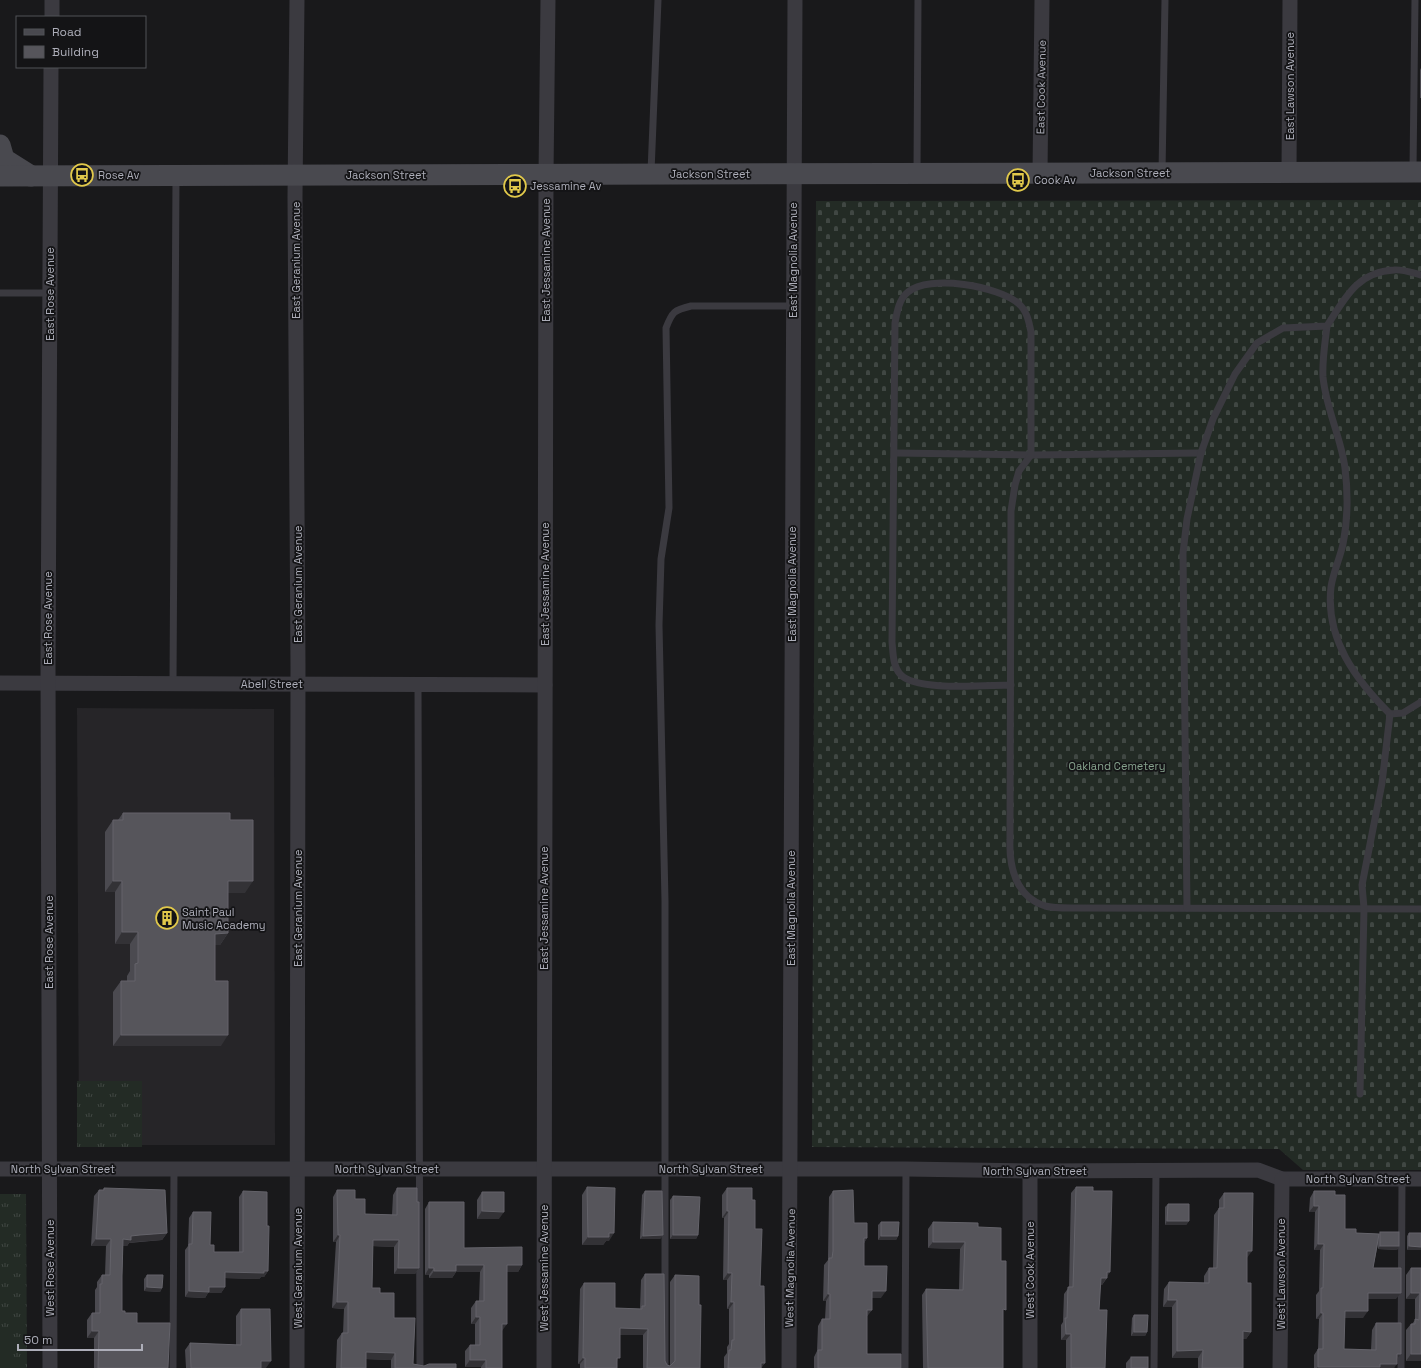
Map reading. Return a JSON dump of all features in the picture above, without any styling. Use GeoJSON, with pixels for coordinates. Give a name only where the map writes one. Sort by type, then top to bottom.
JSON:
{"type":"FeatureCollection","features":[{"type":"Feature","properties":{"kind":"street"},"geometry":{"type":"LineString","coordinates":[[52,0],[52,16]]}},
{"type":"Feature","properties":{"kind":"street","name":"East Geranium Avenue"},"geometry":{"type":"LineString","coordinates":[[297,0],[295,175],[298,684],[298,1169]]}},
{"type":"Feature","properties":{"kind":"street","name":"East Jessamine Avenue"},"geometry":{"type":"LineString","coordinates":[[544,1169],[546,174],[548,0]]}},
{"type":"Feature","properties":{"kind":"street","name":"East Magnolia Avenue"},"geometry":{"type":"LineString","coordinates":[[790,1169],[793,306],[796,0]]}},
{"type":"Feature","properties":{"kind":"street","name":"East Cook Avenue"},"geometry":{"type":"LineString","coordinates":[[1040,173],[1042,0]]}},
{"type":"Feature","properties":{"kind":"street","name":"East Lawson Avenue"},"geometry":{"type":"LineString","coordinates":[[1289,173],[1290,0]]}},
{"type":"Feature","properties":{"kind":"street","name":"East Rose Avenue"},"geometry":{"type":"LineString","coordinates":[[50,1169],[48,683],[50,293],[41,176],[51,68]]}},
{"type":"Feature","properties":{"kind":"street"},"geometry":{"type":"LineString","coordinates":[[0,145],[4,159],[41,176]]}},
{"type":"Feature","properties":{"kind":"street","name":"Jackson Street"},"geometry":{"type":"LineString","coordinates":[[0,176],[1417,172]]}},
{"type":"Feature","properties":{"kind":"street","name":"Abell Street"},"geometry":{"type":"LineString","coordinates":[[0,683],[545,685]]}},
{"type":"Feature","properties":{"kind":"street","name":"North Sylvan Street"},"geometry":{"type":"LineString","coordinates":[[0,1169],[1258,1170],[1282,1179],[1421,1179]]}},
{"type":"Feature","properties":{"kind":"street","name":"West Rose Avenue"},"geometry":{"type":"LineString","coordinates":[[50,1169],[50,1368]]}},
{"type":"Feature","properties":{"kind":"street","name":"West Geranium Avenue"},"geometry":{"type":"LineString","coordinates":[[297,1368],[298,1169]]}},
{"type":"Feature","properties":{"kind":"street","name":"West Jessamine Avenue"},"geometry":{"type":"LineString","coordinates":[[544,1169],[544,1368]]}},
{"type":"Feature","properties":{"kind":"street","name":"West Magnolia Avenue"},"geometry":{"type":"LineString","coordinates":[[788,1368],[790,1169]]}},
{"type":"Feature","properties":{"kind":"street","name":"West Cook Avenue"},"geometry":{"type":"LineString","coordinates":[[1030,1171],[1030,1368]]}},
{"type":"Feature","properties":{"kind":"street","name":"West Lawson Avenue"},"geometry":{"type":"LineString","coordinates":[[1280,1368],[1282,1179]]}},
{"type":"Feature","properties":{"kind":"lane"},"geometry":{"type":"LineString","coordinates":[[651,174],[658,0]]}},
{"type":"Feature","properties":{"kind":"lane"},"geometry":{"type":"LineString","coordinates":[[917,174],[918,0]]}},
{"type":"Feature","properties":{"kind":"lane"},"geometry":{"type":"LineString","coordinates":[[1162,173],[1165,0]]}},
{"type":"Feature","properties":{"kind":"lane"},"geometry":{"type":"LineString","coordinates":[[1416,0],[1417,172]]}},
{"type":"Feature","properties":{"kind":"lane"},"geometry":{"type":"LineString","coordinates":[[173,684],[176,176]]}},
{"type":"Feature","properties":{"kind":"lane"},"geometry":{"type":"LineString","coordinates":[[1421,275],[1395,270],[1372,274],[1348,293],[1327,326],[1323,376],[1327,401],[1338,434],[1345,468],[1347,506],[1343,543],[1331,586],[1330,608],[1337,640],[1349,665],[1367,691],[1390,714],[1403,713],[1421,702]]}},
{"type":"Feature","properties":{"kind":"lane"},"geometry":{"type":"LineString","coordinates":[[1010,685],[926,686],[911,683],[900,674],[894,660],[892,642],[895,453],[895,323],[899,304],[906,293],[916,286],[929,283],[979,286],[993,290],[1020,305],[1027,315],[1031,332],[1031,454],[1019,471],[1011,511],[1010,685],[1009,856],[1014,876],[1026,896],[1045,906],[1070,908],[1421,909]]}},
{"type":"Feature","properties":{"kind":"lane"},"geometry":{"type":"LineString","coordinates":[[0,293],[50,293]]}},
{"type":"Feature","properties":{"kind":"lane"},"geometry":{"type":"LineString","coordinates":[[665,1368],[665,901],[659,625],[660,559],[669,508],[666,328],[671,315],[678,309],[691,306],[793,306]]}},
{"type":"Feature","properties":{"kind":"lane"},"geometry":{"type":"LineString","coordinates":[[1187,908],[1184,553],[1187,519],[1201,453],[1213,419],[1235,374],[1257,343],[1283,328],[1327,326]]}},
{"type":"Feature","properties":{"kind":"lane"},"geometry":{"type":"LineString","coordinates":[[895,453],[1201,453]]}},
{"type":"Feature","properties":{"kind":"lane"},"geometry":{"type":"LineString","coordinates":[[418,684],[421,1169],[420,1368]]}},
{"type":"Feature","properties":{"kind":"lane"},"geometry":{"type":"LineString","coordinates":[[1360,1094],[1364,908],[1362,884],[1382,783],[1390,714]]}},
{"type":"Feature","properties":{"kind":"lane"},"geometry":{"type":"LineString","coordinates":[[173,1368],[174,1169]]}},
{"type":"Feature","properties":{"kind":"lane"},"geometry":{"type":"LineString","coordinates":[[905,1368],[906,1169]]}},
{"type":"Feature","properties":{"kind":"lane"},"geometry":{"type":"LineString","coordinates":[[1154,1368],[1156,1171]]}},
{"type":"Feature","properties":{"kind":"lane"},"geometry":{"type":"LineString","coordinates":[[1401,1368],[1402,1179]]}},
{"type":"Feature","properties":{"kind":"shaded area"},"geometry":{"type":"Polygon","coordinates":[[[77,708],[274,709],[275,1145],[79,1145],[77,708]]]}},
{"type":"Feature","properties":{"kind":"green space","name":"Oakland Cemetery"},"geometry":{"type":"Polygon","coordinates":[[[1421,200],[1421,1170],[1303,1170],[1279,1149],[812,1147],[816,201],[1421,200]]]}},
{"type":"Feature","properties":{"kind":"green space"},"geometry":{"type":"Polygon","coordinates":[[[77,1081],[142,1081],[142,1147],[77,1147],[77,1081]]]}},
{"type":"Feature","properties":{"kind":"green space"},"geometry":{"type":"Polygon","coordinates":[[[0,1194],[26,1194],[27,1368],[0,1368],[0,1194]]]}},
{"type":"Feature","properties":{"kind":"green space"},"geometry":{"type":"Polygon","coordinates":[[[0,1339],[11,1339],[11,1368],[0,1368],[0,1339]]]}},
{"type":"Feature","properties":{"kind":"building","name":"Saint Paul Music Academy"},"geometry":{"type":"Polygon","coordinates":[[[123,813],[230,813],[230,820],[253,820],[253,881],[228,881],[228,933],[215,934],[215,981],[228,981],[228,1035],[121,1035],[121,981],[135,981],[135,964],[138,963],[138,932],[122,932],[122,881],[113,881],[113,820],[123,820],[123,813]]]}},
{"type":"Feature","properties":{"kind":"building"},"geometry":{"type":"Polygon","coordinates":[[[587,1187],[615,1188],[614,1233],[609,1233],[609,1237],[588,1237],[587,1187]]]}},
{"type":"Feature","properties":{"kind":"building"},"geometry":{"type":"Polygon","coordinates":[[[1076,1187],[1093,1187],[1093,1191],[1112,1191],[1110,1272],[1107,1272],[1107,1278],[1101,1278],[1099,1310],[1107,1310],[1105,1368],[1071,1368],[1071,1334],[1066,1334],[1065,1318],[1067,1318],[1068,1287],[1073,1287],[1076,1187]]]}},
{"type":"Feature","properties":{"kind":"building"},"geometry":{"type":"Polygon","coordinates":[[[104,1188],[165,1190],[167,1233],[131,1236],[131,1240],[123,1239],[122,1311],[125,1311],[125,1313],[137,1313],[137,1323],[170,1323],[168,1368],[98,1368],[99,1331],[92,1331],[92,1313],[100,1313],[100,1284],[102,1284],[102,1275],[110,1275],[111,1239],[96,1239],[99,1190],[104,1190],[104,1188]]]}},
{"type":"Feature","properties":{"kind":"building"},"geometry":{"type":"Polygon","coordinates":[[[397,1188],[417,1188],[417,1202],[419,1202],[419,1268],[398,1268],[399,1240],[373,1240],[372,1288],[380,1288],[380,1293],[394,1293],[394,1318],[415,1318],[413,1364],[424,1366],[429,1364],[456,1364],[456,1368],[395,1368],[395,1353],[366,1352],[366,1368],[341,1368],[342,1333],[348,1333],[348,1302],[337,1302],[340,1235],[338,1235],[337,1190],[355,1190],[355,1199],[365,1199],[365,1214],[397,1215],[397,1188]]]}},
{"type":"Feature","properties":{"kind":"building"},"geometry":{"type":"Polygon","coordinates":[[[727,1188],[752,1188],[752,1200],[755,1200],[755,1229],[762,1229],[760,1286],[764,1286],[765,1363],[761,1363],[761,1368],[728,1368],[729,1350],[731,1350],[732,1340],[734,1340],[734,1302],[731,1302],[732,1273],[728,1273],[729,1211],[727,1211],[727,1188]]]}},
{"type":"Feature","properties":{"kind":"building"},"geometry":{"type":"Polygon","coordinates":[[[853,1190],[854,1223],[867,1223],[867,1238],[864,1238],[864,1266],[887,1266],[886,1291],[872,1291],[872,1310],[867,1310],[867,1354],[901,1354],[901,1368],[818,1368],[818,1350],[822,1350],[822,1319],[830,1319],[830,1294],[828,1294],[829,1258],[832,1258],[833,1251],[833,1191],[853,1190]]]}},
{"type":"Feature","properties":{"kind":"building"},"geometry":{"type":"Polygon","coordinates":[[[243,1191],[267,1192],[267,1226],[269,1226],[268,1271],[264,1271],[264,1273],[225,1272],[225,1287],[209,1287],[209,1292],[189,1291],[189,1244],[192,1244],[193,1212],[211,1212],[210,1245],[214,1245],[214,1252],[243,1252],[243,1191]]]}},
{"type":"Feature","properties":{"kind":"building"},"geometry":{"type":"Polygon","coordinates":[[[645,1191],[662,1191],[663,1235],[643,1236],[645,1191]]]}},
{"type":"Feature","properties":{"kind":"building"},"geometry":{"type":"Polygon","coordinates":[[[1314,1191],[1335,1191],[1335,1195],[1345,1195],[1345,1229],[1356,1229],[1356,1233],[1379,1234],[1373,1268],[1401,1268],[1401,1293],[1368,1293],[1368,1311],[1345,1311],[1344,1349],[1376,1350],[1376,1323],[1401,1323],[1401,1354],[1397,1354],[1397,1364],[1380,1364],[1380,1367],[1318,1367],[1318,1349],[1323,1349],[1321,1288],[1323,1288],[1324,1244],[1318,1244],[1319,1206],[1314,1206],[1314,1191]]]}},
{"type":"Feature","properties":{"kind":"building"},"geometry":{"type":"Polygon","coordinates":[[[482,1192],[504,1192],[504,1212],[482,1211],[482,1192]]]}},
{"type":"Feature","properties":{"kind":"building"},"geometry":{"type":"Polygon","coordinates":[[[1224,1193],[1253,1193],[1252,1251],[1247,1251],[1247,1283],[1251,1283],[1251,1332],[1243,1331],[1243,1368],[1202,1368],[1203,1350],[1177,1351],[1177,1300],[1168,1300],[1169,1282],[1209,1283],[1209,1268],[1217,1268],[1219,1208],[1224,1208],[1224,1193]]]}},
{"type":"Feature","properties":{"kind":"building"},"geometry":{"type":"Polygon","coordinates":[[[673,1196],[700,1197],[698,1235],[673,1235],[673,1196]]]}},
{"type":"Feature","properties":{"kind":"building"},"geometry":{"type":"Polygon","coordinates":[[[429,1202],[464,1202],[464,1248],[522,1247],[522,1265],[507,1265],[507,1324],[502,1324],[502,1368],[486,1368],[486,1360],[470,1360],[470,1345],[480,1345],[480,1317],[476,1317],[476,1301],[484,1301],[484,1265],[456,1265],[456,1271],[434,1271],[434,1268],[429,1268],[429,1202]]]}},
{"type":"Feature","properties":{"kind":"building"},"geometry":{"type":"Polygon","coordinates":[[[1168,1204],[1189,1204],[1189,1221],[1167,1221],[1168,1204]]]}},
{"type":"Feature","properties":{"kind":"building"},"geometry":{"type":"Polygon","coordinates":[[[881,1222],[899,1222],[898,1236],[881,1236],[881,1222]]]}},
{"type":"Feature","properties":{"kind":"building"},"geometry":{"type":"Polygon","coordinates":[[[933,1222],[978,1223],[978,1227],[1001,1228],[1001,1261],[1006,1261],[1006,1310],[1003,1309],[1003,1368],[928,1368],[926,1289],[963,1290],[965,1242],[933,1242],[933,1222]]]}},
{"type":"Feature","properties":{"kind":"building"},"geometry":{"type":"Polygon","coordinates":[[[1380,1232],[1399,1232],[1399,1246],[1380,1246],[1380,1232]]]}},
{"type":"Feature","properties":{"kind":"building"},"geometry":{"type":"Polygon","coordinates":[[[1409,1233],[1421,1233],[1421,1247],[1409,1246],[1409,1233]]]}},
{"type":"Feature","properties":{"kind":"building"},"geometry":{"type":"Polygon","coordinates":[[[1411,1268],[1421,1268],[1421,1354],[1411,1354],[1411,1324],[1415,1324],[1415,1319],[1419,1320],[1420,1293],[1411,1293],[1411,1268]]]}},
{"type":"Feature","properties":{"kind":"building"},"geometry":{"type":"Polygon","coordinates":[[[645,1274],[664,1274],[665,1361],[667,1365],[670,1366],[675,1361],[675,1275],[699,1276],[699,1305],[701,1305],[700,1368],[647,1368],[648,1329],[620,1328],[620,1358],[617,1358],[617,1368],[585,1368],[585,1358],[583,1358],[584,1283],[615,1283],[615,1308],[642,1309],[642,1306],[645,1306],[645,1274]]]}},
{"type":"Feature","properties":{"kind":"building"},"geometry":{"type":"Polygon","coordinates":[[[147,1275],[163,1275],[162,1288],[147,1287],[147,1275]]]}},
{"type":"Feature","properties":{"kind":"building"},"geometry":{"type":"Polygon","coordinates":[[[241,1309],[270,1309],[271,1361],[261,1361],[261,1368],[191,1368],[190,1343],[241,1345],[241,1309]]]}},
{"type":"Feature","properties":{"kind":"building"},"geometry":{"type":"Polygon","coordinates":[[[1134,1315],[1148,1315],[1147,1332],[1134,1332],[1134,1315]]]}},
{"type":"Feature","properties":{"kind":"building"},"geometry":{"type":"Polygon","coordinates":[[[1131,1357],[1148,1357],[1148,1368],[1131,1368],[1131,1357]]]}},
{"type":"Feature","properties":{"kind":"place","name":"Rose Av"},"geometry":{"type":"Point","coordinates":[82,175]}},
{"type":"Feature","properties":{"kind":"place","name":"Cook Av"},"geometry":{"type":"Point","coordinates":[1018,180]}},
{"type":"Feature","properties":{"kind":"place","name":"Jessamine Av"},"geometry":{"type":"Point","coordinates":[515,186]}},
{"type":"Feature","properties":{"kind":"place","name":"Saint Paul Music Academy"},"geometry":{"type":"Point","coordinates":[167,918]}}]}
